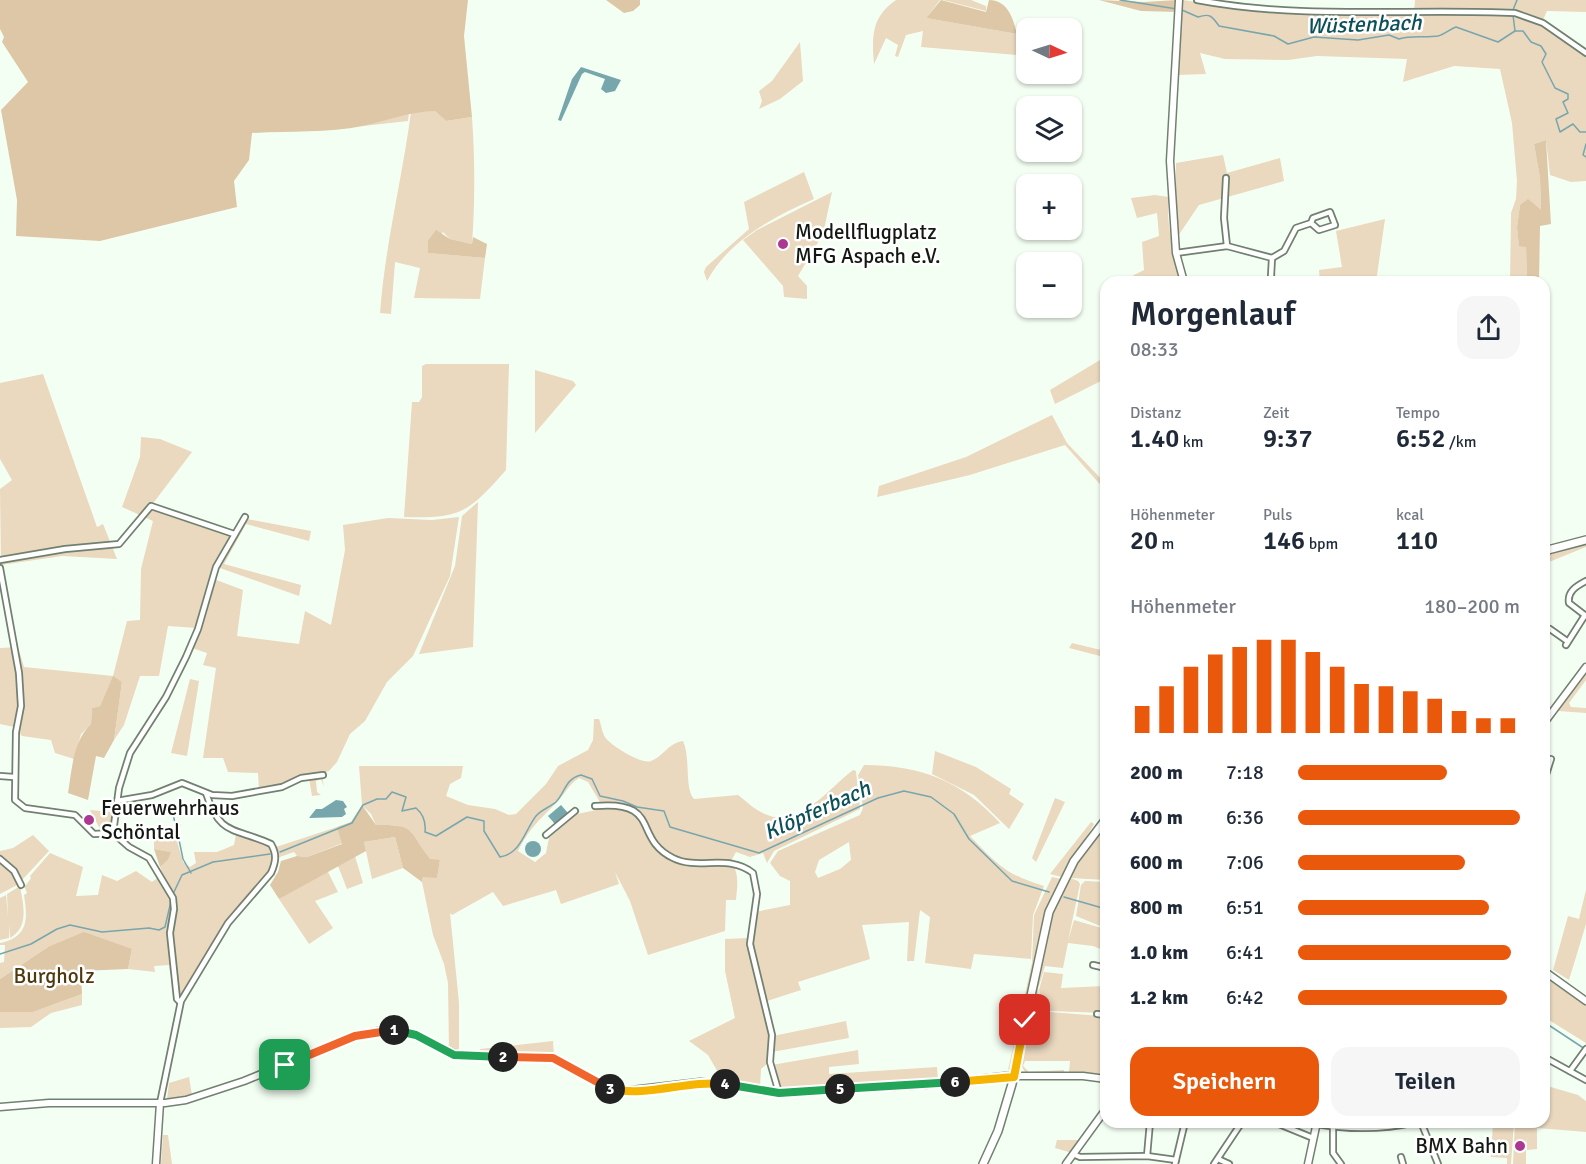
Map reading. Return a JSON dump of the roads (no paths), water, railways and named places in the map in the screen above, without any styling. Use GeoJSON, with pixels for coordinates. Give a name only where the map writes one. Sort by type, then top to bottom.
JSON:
{"type":"FeatureCollection","features":[{"type":"Feature","properties":{"kind":"main road"},"geometry":{"type":"LineString","coordinates":[[1550,549],[1586,540]]}},
{"type":"Feature","properties":{"kind":"main road"},"geometry":{"type":"LineString","coordinates":[[983,1164],[998,1131],[1014,1077],[1040,945],[1049,912],[1074,861],[1100,827]]}},
{"type":"Feature","properties":{"kind":"street"},"geometry":{"type":"LineString","coordinates":[[1197,0],[1240,8],[1312,13],[1513,12],[1543,23],[1586,53]]}},
{"type":"Feature","properties":{"kind":"street"},"geometry":{"type":"LineString","coordinates":[[1180,6],[1170,134],[1176,253],[1182,276]]}},
{"type":"Feature","properties":{"kind":"street"},"geometry":{"type":"LineString","coordinates":[[1226,178],[1224,218],[1227,246]]}},
{"type":"Feature","properties":{"kind":"street"},"geometry":{"type":"LineString","coordinates":[[1176,253],[1227,246],[1272,258],[1284,251],[1296,228],[1311,223],[1313,218],[1330,212],[1335,225],[1319,230],[1311,223]]}},
{"type":"Feature","properties":{"kind":"street"},"geometry":{"type":"LineString","coordinates":[[1271,276],[1272,258]]}},
{"type":"Feature","properties":{"kind":"street"},"geometry":{"type":"LineString","coordinates":[[0,560],[120,543],[151,506],[234,534]]}},
{"type":"Feature","properties":{"kind":"street"},"geometry":{"type":"LineString","coordinates":[[113,833],[122,774],[130,753],[166,697],[186,657],[198,628],[210,583],[245,517]]}},
{"type":"Feature","properties":{"kind":"street"},"geometry":{"type":"LineString","coordinates":[[0,568],[18,657],[21,694],[14,777],[15,800],[18,804],[66,812],[81,820],[94,834],[113,833],[149,858],[173,898],[171,946],[177,999],[180,1002]]}},
{"type":"Feature","properties":{"kind":"street"},"geometry":{"type":"LineString","coordinates":[[1550,629],[1566,643],[1585,616],[1569,603],[1568,598],[1572,589],[1586,581]]}},
{"type":"Feature","properties":{"kind":"street"},"geometry":{"type":"LineString","coordinates":[[1550,715],[1586,667]]}},
{"type":"Feature","properties":{"kind":"street"},"geometry":{"type":"LineString","coordinates":[[117,801],[152,795],[182,783],[206,793],[232,796],[282,787],[301,778],[323,775]]}},
{"type":"Feature","properties":{"kind":"street"},"geometry":{"type":"LineString","coordinates":[[0,776],[14,777]]}},
{"type":"Feature","properties":{"kind":"street"},"geometry":{"type":"LineString","coordinates":[[156,1164],[160,1102],[180,1002],[228,923],[271,873],[276,855],[271,844],[221,824],[213,816],[206,793]]}},
{"type":"Feature","properties":{"kind":"street"},"geometry":{"type":"LineString","coordinates":[[595,806],[631,807],[639,812],[663,852],[674,858],[684,861],[731,862],[753,873],[757,894],[751,930],[751,951],[772,1035],[770,1062],[779,1093]]}},
{"type":"Feature","properties":{"kind":"street"},"geometry":{"type":"LineString","coordinates":[[546,835],[575,811]]}},
{"type":"Feature","properties":{"kind":"street"},"geometry":{"type":"LineString","coordinates":[[0,859],[14,871],[21,885]]}},
{"type":"Feature","properties":{"kind":"street"},"geometry":{"type":"LineString","coordinates":[[1093,966],[1100,967]]}},
{"type":"Feature","properties":{"kind":"street"},"geometry":{"type":"LineString","coordinates":[[1550,975],[1586,1001]]}},
{"type":"Feature","properties":{"kind":"street"},"geometry":{"type":"LineString","coordinates":[[0,1107],[50,1103],[160,1102],[193,1099],[355,1036],[383,1030],[411,1033],[460,1056],[553,1058],[603,1085],[619,1090],[715,1083],[779,1093],[925,1085],[1029,1076],[1100,1078]]}},
{"type":"Feature","properties":{"kind":"street"},"geometry":{"type":"LineString","coordinates":[[1570,1071],[1585,1051]]}},
{"type":"Feature","properties":{"kind":"street"},"geometry":{"type":"LineString","coordinates":[[1018,1059],[1020,1071],[1029,1076]]}},
{"type":"Feature","properties":{"kind":"street"},"geometry":{"type":"LineString","coordinates":[[1550,1060],[1586,1080]]}},
{"type":"Feature","properties":{"kind":"street"},"geometry":{"type":"LineString","coordinates":[[1066,1164],[1100,1117]]}},
{"type":"Feature","properties":{"kind":"street"},"geometry":{"type":"LineString","coordinates":[[1146,1156],[1149,1128]]}},
{"type":"Feature","properties":{"kind":"street"},"geometry":{"type":"LineString","coordinates":[[1073,1154],[1080,1157],[1146,1156],[1176,1162],[1184,1128]]}},
{"type":"Feature","properties":{"kind":"street"},"geometry":{"type":"LineString","coordinates":[[1229,1164],[1216,1162],[1238,1128]]}},
{"type":"Feature","properties":{"kind":"street"},"geometry":{"type":"LineString","coordinates":[[1288,1128],[1312,1138]]}},
{"type":"Feature","properties":{"kind":"street"},"geometry":{"type":"LineString","coordinates":[[1308,1164],[1315,1128]]}},
{"type":"Feature","properties":{"kind":"street"},"geometry":{"type":"LineString","coordinates":[[1333,1128],[1333,1153],[1341,1164]]}},
{"type":"Feature","properties":{"kind":"street"},"geometry":{"type":"LineString","coordinates":[[1358,1128],[1389,1128]]}},
{"type":"Feature","properties":{"kind":"street"},"geometry":{"type":"LineString","coordinates":[[1423,1128],[1438,1164]]}},
{"type":"Feature","properties":{"kind":"street"},"geometry":{"type":"LineString","coordinates":[[1401,1157],[1403,1164]]}},
{"type":"Feature","properties":{"kind":"water"},"geometry":{"type":"Polygon","coordinates":[[[581,67],[621,80],[615,91],[606,93],[601,89],[605,79],[585,72],[582,74],[561,121],[558,120],[572,79],[581,67]]]}},
{"type":"Feature","properties":{"kind":"water"},"geometry":{"type":"Polygon","coordinates":[[[336,800],[343,801],[347,807],[344,809],[346,814],[342,817],[309,818],[316,809],[322,809],[336,800]]]}},
{"type":"Feature","properties":{"kind":"water"},"geometry":{"type":"Polygon","coordinates":[[[561,805],[568,813],[555,824],[548,816],[561,805]]]}},
{"type":"Feature","properties":{"kind":"water"},"geometry":{"type":"Polygon","coordinates":[[[533,841],[541,849],[533,857],[525,849],[533,841]]]}},
{"type":"Feature","properties":{"kind":"waterway","name":"Wüstenbach"},"geometry":{"type":"LineString","coordinates":[[1120,0],[1177,9]]}},
{"type":"Feature","properties":{"kind":"waterway"},"geometry":{"type":"LineString","coordinates":[[1513,10],[1517,0]]}},
{"type":"Feature","properties":{"kind":"waterway","name":"Wüstenbach"},"geometry":{"type":"LineString","coordinates":[[1182,10],[1198,17],[1210,16],[1219,26],[1274,36],[1288,44],[1314,37],[1358,40],[1389,35],[1399,39],[1433,37],[1456,27],[1498,42],[1515,31],[1523,31],[1531,42],[1541,46],[1546,54],[1542,62],[1555,88],[1568,94],[1568,99],[1563,102],[1568,113],[1556,119],[1560,132],[1573,124],[1580,132],[1586,132]]}},
{"type":"Feature","properties":{"kind":"waterway"},"geometry":{"type":"LineString","coordinates":[[1513,15],[1515,31]]}},
{"type":"Feature","properties":{"kind":"waterway","name":"Wüstenbach"},"geometry":{"type":"LineString","coordinates":[[1586,144],[1583,155],[1586,157]]}},
{"type":"Feature","properties":{"kind":"waterway","name":"Klöpferbach"},"geometry":{"type":"LineString","coordinates":[[280,852],[352,823],[363,805],[377,799],[386,799],[392,792],[406,797],[402,811],[416,808],[424,819],[425,832],[436,836],[467,817],[484,821],[484,831],[500,857],[507,855],[518,846],[536,816],[556,802],[569,782],[581,775],[592,779],[600,796],[637,807],[664,811],[670,827],[759,853],[878,798],[904,791],[931,797],[954,814],[969,839],[1012,881],[1049,892]]}},
{"type":"Feature","properties":{"kind":"waterway"},"geometry":{"type":"LineString","coordinates":[[173,814],[175,823]]}},
{"type":"Feature","properties":{"kind":"waterway"},"geometry":{"type":"LineString","coordinates":[[176,825],[183,859],[191,873]]}},
{"type":"Feature","properties":{"kind":"waterway","name":"Klöpferbach"},"geometry":{"type":"LineString","coordinates":[[173,894],[182,875],[213,862],[270,854]]}},
{"type":"Feature","properties":{"kind":"waterway","name":"Klöpferbach"},"geometry":{"type":"LineString","coordinates":[[1064,897],[1100,907]]}},
{"type":"Feature","properties":{"kind":"waterway","name":"Klöpferbach"},"geometry":{"type":"LineString","coordinates":[[0,954],[31,944],[57,929],[70,925],[102,932],[149,928],[159,930],[165,927],[171,901]]}},
{"type":"Feature","properties":{"kind":"waterway","name":"Klöpferbach"},"geometry":{"type":"LineString","coordinates":[[1550,1026],[1585,1049]]}},
{"type":"Feature","properties":{"kind":"place","name":"Modellflugplatz MFG Aspach e.V."},"geometry":{"type":"Point","coordinates":[783,244]}},
{"type":"Feature","properties":{"kind":"place","name":"Feuerwehrhaus Schöntal"},"geometry":{"type":"Point","coordinates":[89,820]}},
{"type":"Feature","properties":{"kind":"place","name":"BMX Bahn"},"geometry":{"type":"Point","coordinates":[1520,1146]}},
{"type":"Feature","properties":{"kind":"park label","name":"Burgholz"},"geometry":{"type":"Point","coordinates":[54,976]}}]}
